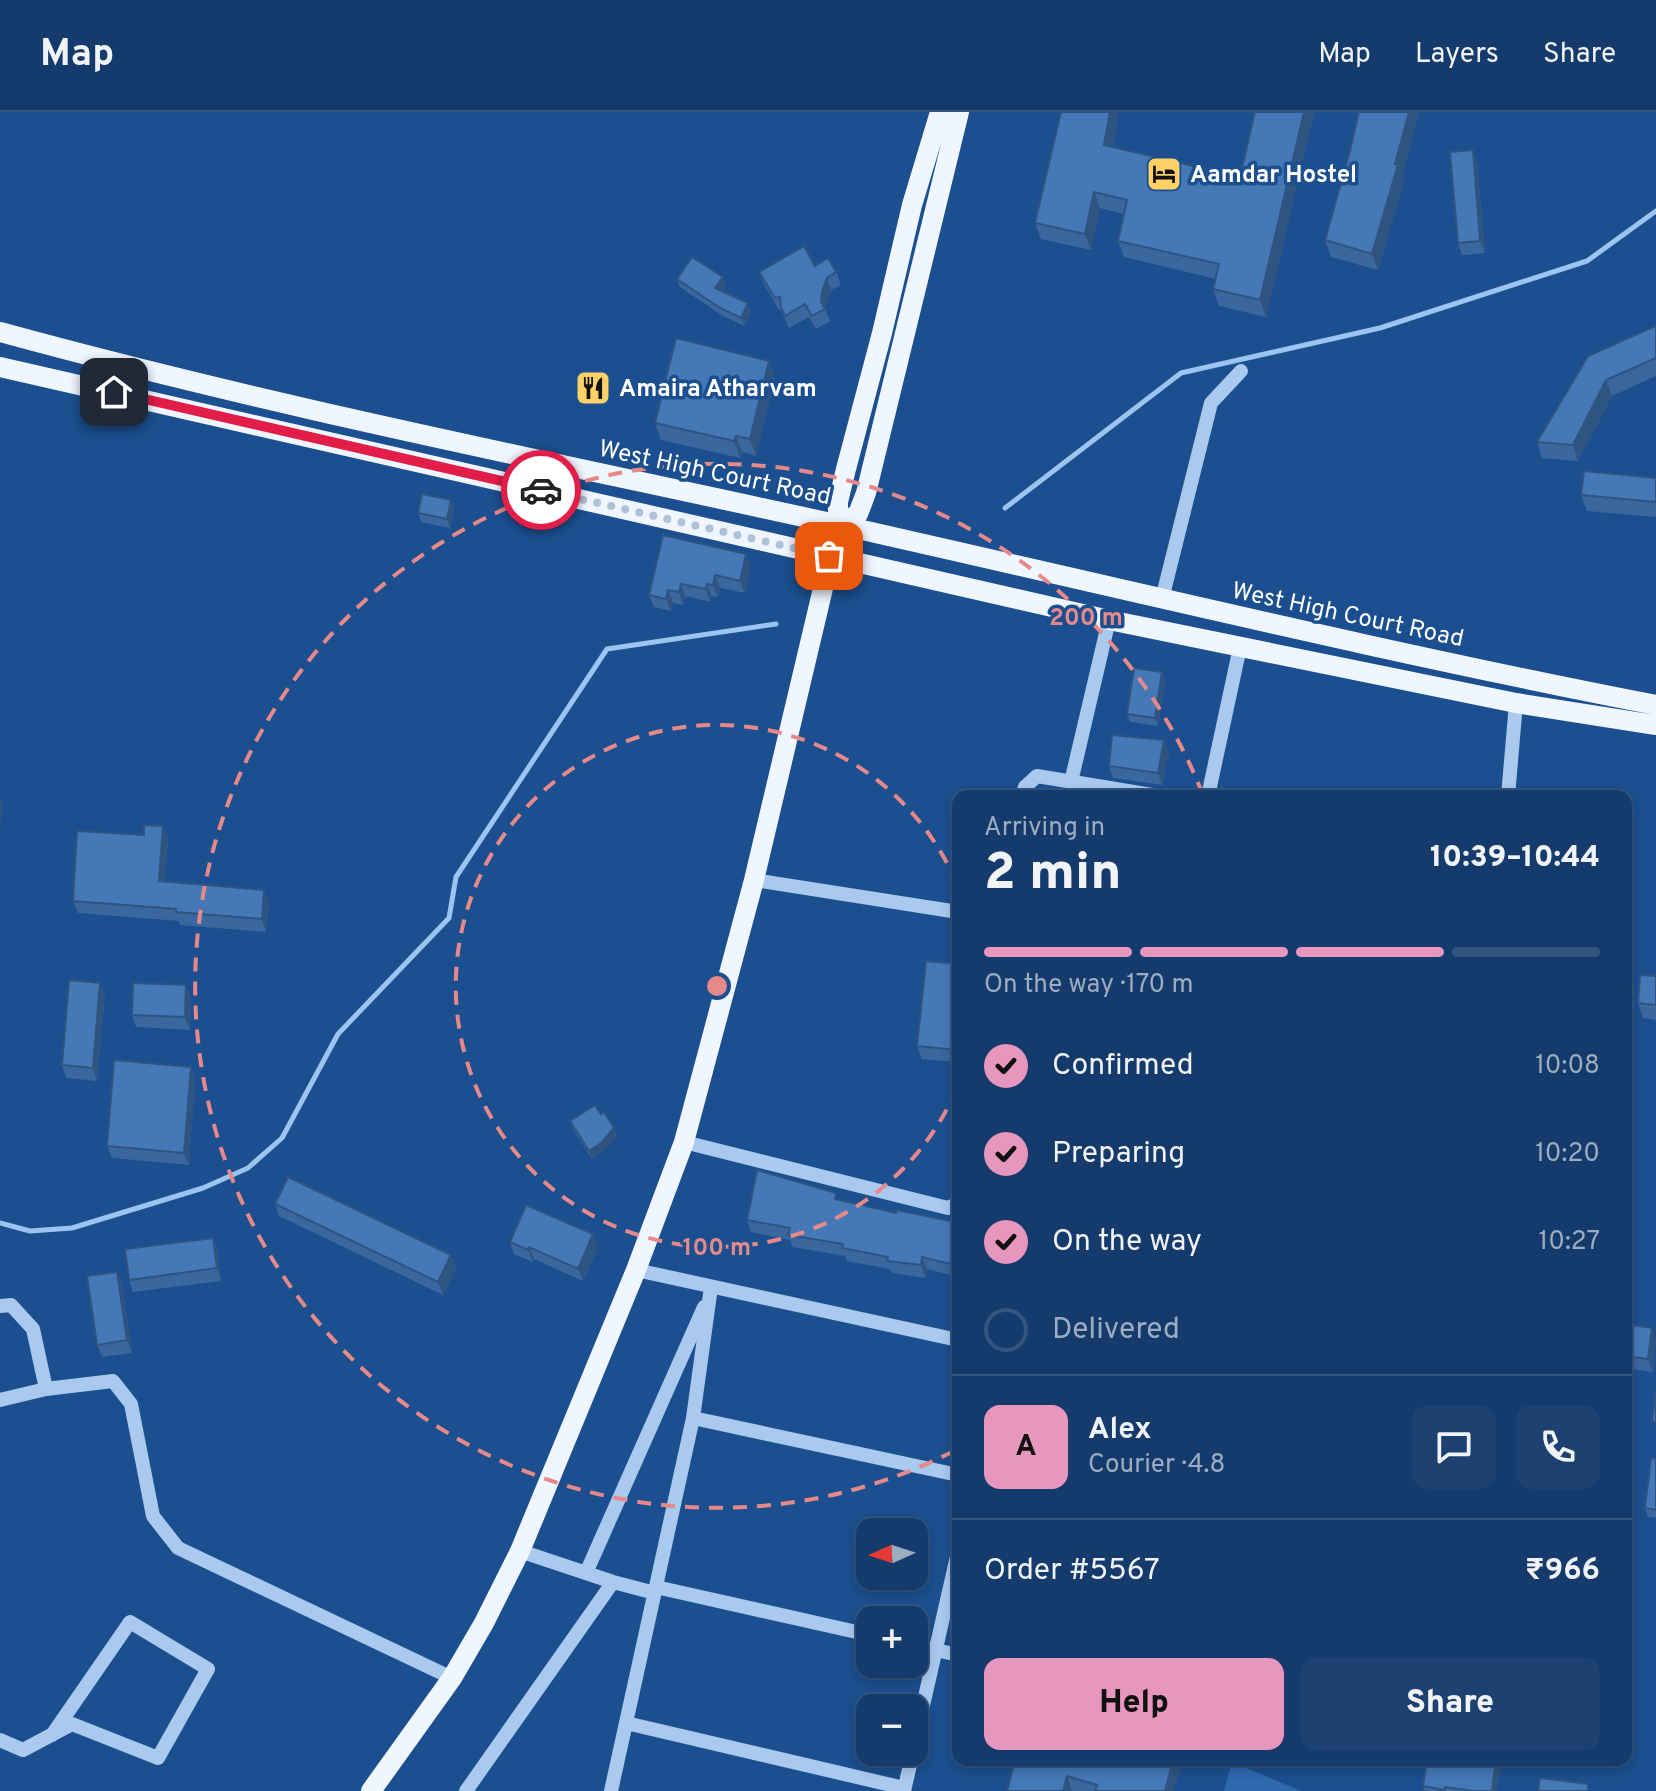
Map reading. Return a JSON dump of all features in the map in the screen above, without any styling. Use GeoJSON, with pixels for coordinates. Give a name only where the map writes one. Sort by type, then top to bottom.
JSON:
{"type":"FeatureCollection","features":[{"type":"Feature","properties":{"kind":"main road"},"geometry":{"type":"LineString","coordinates":[[371,1791],[452,1678],[520,1551],[636,1270],[684,1142],[754,880],[838,525],[838,502],[846,469],[912,205],[940,112]]}},
{"type":"Feature","properties":{"kind":"main road"},"geometry":{"type":"LineString","coordinates":[[838,525],[858,514],[866,493],[959,112]]}},
{"type":"Feature","properties":{"kind":"main road","name":"West High Court Road"},"geometry":{"type":"LineString","coordinates":[[0,332],[386,428],[838,525],[1328,637],[1656,705]]}},
{"type":"Feature","properties":{"kind":"main road"},"geometry":{"type":"LineString","coordinates":[[0,367],[1109,620],[1516,703],[1656,725]]}},
{"type":"Feature","properties":{"kind":"street"},"geometry":{"type":"LineString","coordinates":[[1162,599],[1211,403],[1241,371]]}},
{"type":"Feature","properties":{"kind":"street"},"geometry":{"type":"LineString","coordinates":[[1071,782],[1109,620]]}},
{"type":"Feature","properties":{"kind":"street"},"geometry":{"type":"LineString","coordinates":[[1209,790],[1240,647]]}},
{"type":"Feature","properties":{"kind":"street"},"geometry":{"type":"LineString","coordinates":[[1509,790],[1516,703]]}},
{"type":"Feature","properties":{"kind":"street"},"geometry":{"type":"LineString","coordinates":[[1024,790],[1037,776],[1121,790]]}},
{"type":"Feature","properties":{"kind":"street"},"geometry":{"type":"LineString","coordinates":[[754,880],[952,911]]}},
{"type":"Feature","properties":{"kind":"street"},"geometry":{"type":"LineString","coordinates":[[684,1142],[948,1208],[952,1206]]}},
{"type":"Feature","properties":{"kind":"street"},"geometry":{"type":"LineString","coordinates":[[636,1270],[710,1293],[952,1339]]}},
{"type":"Feature","properties":{"kind":"street"},"geometry":{"type":"LineString","coordinates":[[611,1791],[693,1418],[710,1293]]}},
{"type":"Feature","properties":{"kind":"street"},"geometry":{"type":"LineString","coordinates":[[586,1573],[710,1293]]}},
{"type":"Feature","properties":{"kind":"street"},"geometry":{"type":"LineString","coordinates":[[0,1306],[11,1305],[33,1329],[46,1389]]}},
{"type":"Feature","properties":{"kind":"street"},"geometry":{"type":"LineString","coordinates":[[0,1400],[46,1389],[113,1381],[131,1404],[153,1516],[178,1548],[452,1678]]}},
{"type":"Feature","properties":{"kind":"street"},"geometry":{"type":"LineString","coordinates":[[693,1418],[952,1474]]}},
{"type":"Feature","properties":{"kind":"street"},"geometry":{"type":"LineString","coordinates":[[520,1551],[613,1582],[856,1632]]}},
{"type":"Feature","properties":{"kind":"street"},"geometry":{"type":"LineString","coordinates":[[925,1694],[952,1578]]}},
{"type":"Feature","properties":{"kind":"street"},"geometry":{"type":"LineString","coordinates":[[466,1791],[613,1582]]}},
{"type":"Feature","properties":{"kind":"street"},"geometry":{"type":"LineString","coordinates":[[0,1740],[23,1750],[52,1735],[72,1724],[158,1758],[208,1669],[130,1622],[52,1735]]}},
{"type":"Feature","properties":{"kind":"street"},"geometry":{"type":"LineString","coordinates":[[928,1648],[952,1654]]}},
{"type":"Feature","properties":{"kind":"street"},"geometry":{"type":"LineString","coordinates":[[626,1723],[904,1790],[910,1766]]}},
{"type":"Feature","properties":{"kind":"shaded area"},"geometry":{"type":"Polygon","coordinates":[[[1231,1766],[1242,1766],[1301,1791],[1224,1791],[1231,1766]]]}},
{"type":"Feature","properties":{"kind":"building"},"geometry":{"type":"Polygon","coordinates":[[[1061,112],[1110,112],[1104,145],[1240,177],[1255,112],[1304,112],[1260,300],[1213,289],[1219,264],[1118,241],[1127,200],[1094,192],[1085,234],[1035,223],[1061,112]]]}},
{"type":"Feature","properties":{"kind":"building"},"geometry":{"type":"Polygon","coordinates":[[[1359,112],[1409,112],[1395,164],[1398,164],[1372,254],[1325,240],[1359,112]]]}},
{"type":"Feature","properties":{"kind":"building"},"geometry":{"type":"Polygon","coordinates":[[[1473,150],[1480,241],[1458,243],[1450,152],[1473,150]]]}},
{"type":"Feature","properties":{"kind":"building"},"geometry":{"type":"Polygon","coordinates":[[[804,246],[815,266],[828,258],[836,272],[827,278],[822,292],[821,302],[825,309],[812,316],[805,304],[785,316],[780,297],[775,298],[759,272],[804,246]]]}},
{"type":"Feature","properties":{"kind":"building"},"geometry":{"type":"Polygon","coordinates":[[[692,257],[723,277],[715,288],[748,303],[741,318],[677,279],[692,257]]]}},
{"type":"Feature","properties":{"kind":"building"},"geometry":{"type":"Polygon","coordinates":[[[1656,326],[1656,358],[1606,380],[1573,445],[1537,442],[1588,356],[1656,326]]]}},
{"type":"Feature","properties":{"kind":"building"},"geometry":{"type":"Polygon","coordinates":[[[676,338],[769,361],[750,439],[736,436],[734,441],[655,423],[676,338]]]}},
{"type":"Feature","properties":{"kind":"building"},"geometry":{"type":"Polygon","coordinates":[[[1584,471],[1656,478],[1656,502],[1581,495],[1584,471]]]}},
{"type":"Feature","properties":{"kind":"building"},"geometry":{"type":"Polygon","coordinates":[[[422,494],[451,500],[447,519],[418,513],[422,494]]]}},
{"type":"Feature","properties":{"kind":"building"},"geometry":{"type":"Polygon","coordinates":[[[663,535],[746,554],[740,581],[715,575],[713,585],[707,584],[706,589],[681,584],[679,592],[668,590],[666,599],[649,595],[663,535]]]}},
{"type":"Feature","properties":{"kind":"building"},"geometry":{"type":"Polygon","coordinates":[[[1134,668],[1162,672],[1155,718],[1127,714],[1134,668]]]}},
{"type":"Feature","properties":{"kind":"building"},"geometry":{"type":"Polygon","coordinates":[[[1112,735],[1164,740],[1158,773],[1109,766],[1112,735]]]}},
{"type":"Feature","properties":{"kind":"building"},"geometry":{"type":"Polygon","coordinates":[[[144,825],[163,826],[159,881],[264,890],[262,919],[73,901],[77,831],[144,835],[144,825]]]}},
{"type":"Feature","properties":{"kind":"building"},"geometry":{"type":"Polygon","coordinates":[[[926,961],[952,963],[952,1049],[917,1046],[926,961]]]}},
{"type":"Feature","properties":{"kind":"building"},"geometry":{"type":"Polygon","coordinates":[[[1640,975],[1656,976],[1656,1005],[1638,1003],[1640,975]]]}},
{"type":"Feature","properties":{"kind":"building"},"geometry":{"type":"Polygon","coordinates":[[[69,980],[100,983],[93,1068],[62,1065],[69,980]]]}},
{"type":"Feature","properties":{"kind":"building"},"geometry":{"type":"Polygon","coordinates":[[[133,983],[186,985],[185,1017],[132,1015],[133,983]]]}},
{"type":"Feature","properties":{"kind":"building"},"geometry":{"type":"Polygon","coordinates":[[[114,1060],[191,1067],[184,1153],[107,1146],[114,1060]]]}},
{"type":"Feature","properties":{"kind":"building"},"geometry":{"type":"Polygon","coordinates":[[[595,1105],[601,1114],[604,1112],[614,1128],[589,1151],[570,1121],[595,1105]]]}},
{"type":"Feature","properties":{"kind":"building"},"geometry":{"type":"Polygon","coordinates":[[[757,1170],[836,1193],[835,1199],[896,1213],[896,1210],[951,1221],[952,1218],[952,1264],[922,1257],[921,1265],[887,1261],[888,1257],[842,1248],[843,1244],[788,1235],[790,1228],[747,1220],[757,1170]]]}},
{"type":"Feature","properties":{"kind":"building"},"geometry":{"type":"Polygon","coordinates":[[[288,1177],[451,1255],[438,1282],[275,1204],[288,1177]]]}},
{"type":"Feature","properties":{"kind":"building"},"geometry":{"type":"Polygon","coordinates":[[[526,1205],[593,1234],[578,1269],[510,1242],[526,1205]]]}},
{"type":"Feature","properties":{"kind":"building"},"geometry":{"type":"Polygon","coordinates":[[[213,1238],[217,1268],[129,1280],[125,1249],[213,1238]]]}},
{"type":"Feature","properties":{"kind":"building"},"geometry":{"type":"Polygon","coordinates":[[[117,1272],[127,1340],[97,1345],[87,1276],[117,1272]]]}},
{"type":"Feature","properties":{"kind":"building"},"geometry":{"type":"Polygon","coordinates":[[[1632,1325],[1652,1328],[1648,1359],[1632,1357],[1632,1325]]]}},
{"type":"Feature","properties":{"kind":"building"},"geometry":{"type":"Polygon","coordinates":[[[1656,1390],[1656,1422],[1652,1422],[1656,1390]]]}},
{"type":"Feature","properties":{"kind":"building"},"geometry":{"type":"Polygon","coordinates":[[[1651,1458],[1656,1459],[1656,1510],[1645,1508],[1651,1458]]]}},
{"type":"Feature","properties":{"kind":"building"},"geometry":{"type":"Polygon","coordinates":[[[1013,1766],[1171,1766],[1165,1791],[1095,1791],[1097,1785],[1067,1776],[1063,1791],[1007,1791],[1013,1766]]]}},
{"type":"Feature","properties":{"kind":"building"},"geometry":{"type":"Polygon","coordinates":[[[1426,1766],[1495,1766],[1492,1791],[1445,1787],[1444,1790],[1423,1786],[1426,1766]]]}},
{"type":"Feature","properties":{"kind":"building"},"geometry":{"type":"Polygon","coordinates":[[[1540,1778],[1588,1784],[1588,1791],[1538,1791],[1540,1778]]]}},
{"type":"Feature","properties":{"kind":"waterway"},"geometry":{"type":"LineString","coordinates":[[1005,508],[1181,373],[1380,328],[1587,261],[1656,211]]}},
{"type":"Feature","properties":{"kind":"waterway"},"geometry":{"type":"LineString","coordinates":[[0,1223],[30,1231],[72,1228],[203,1188],[248,1168],[282,1138],[338,1034],[449,918],[456,877],[607,649],[776,624]]}},
{"type":"Feature","properties":{"kind":"way so far"},"geometry":{"type":"LineString","coordinates":[[541,490],[829,556]]}},
{"type":"Feature","properties":{"kind":"place","name":"Aamdar Hostel"},"geometry":{"type":"Point","coordinates":[1164,174]}},
{"type":"Feature","properties":{"kind":"place","name":"Amaira Atharvam"},"geometry":{"type":"Point","coordinates":[593,388]}},
{"type":"Feature","properties":{"kind":"route"},"geometry":{"type":"LineString","coordinates":[[114,392],[541,490]]}}]}
